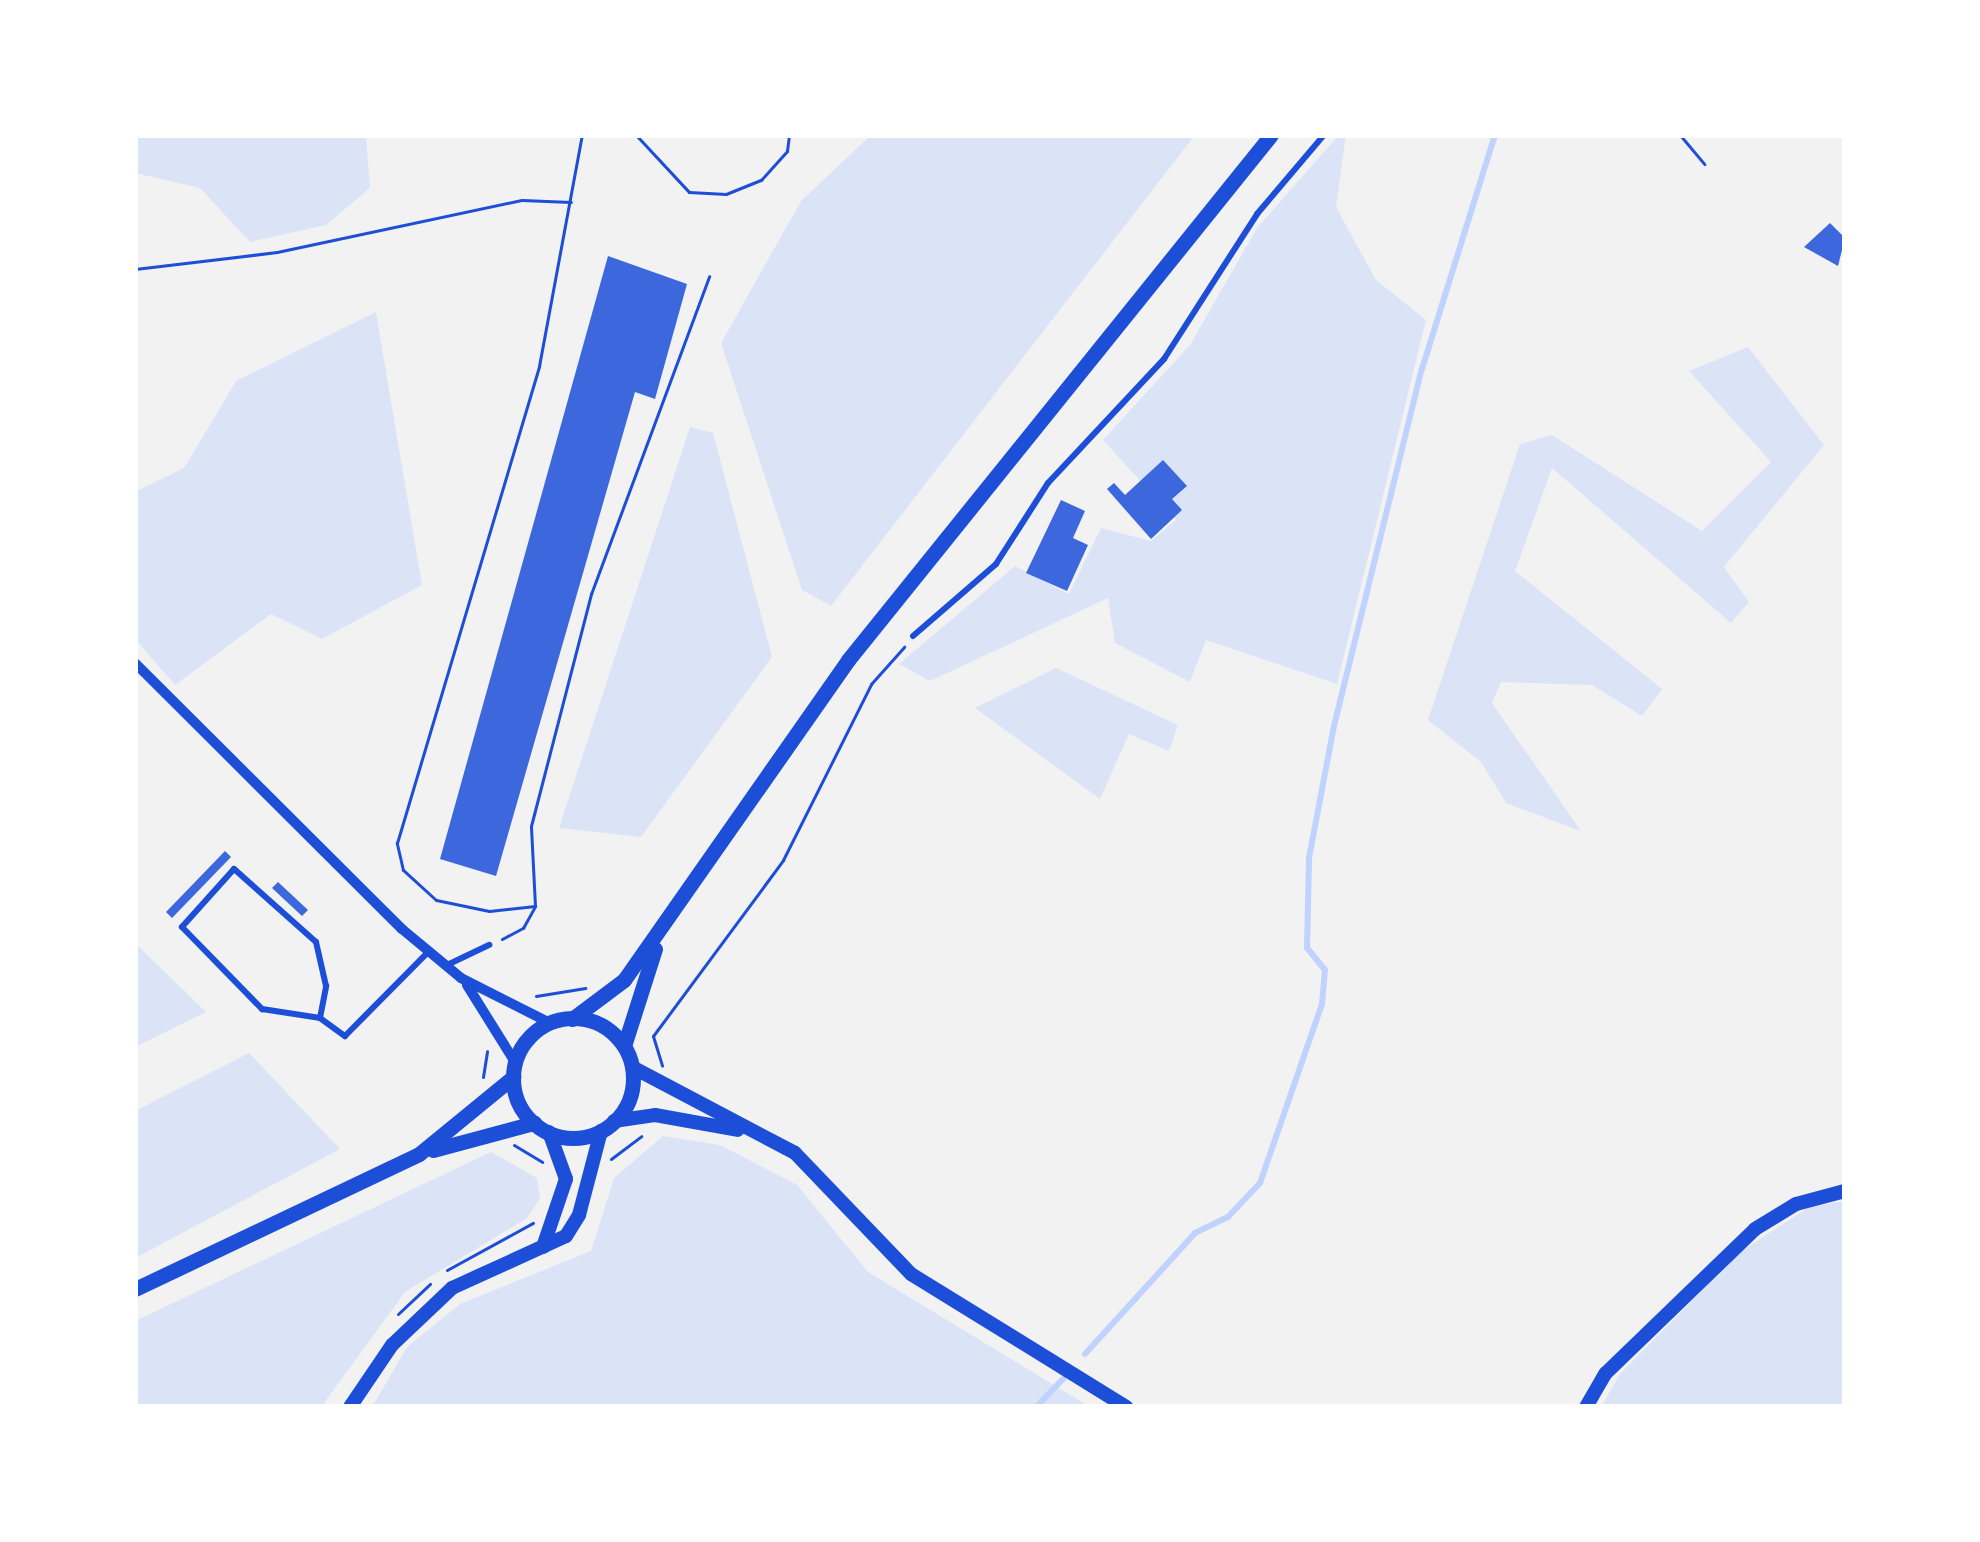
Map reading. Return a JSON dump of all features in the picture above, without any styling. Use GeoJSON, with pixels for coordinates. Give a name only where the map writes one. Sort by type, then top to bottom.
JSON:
{"type":"FeatureCollection","features":[{"type":"Feature","properties":{"kind":"main road"},"geometry":{"type":"LineString","coordinates":[[419,1154],[514,1070],[528,1039],[609,995],[666,924],[750,790],[848,660],[1271,135]]}},
{"type":"Feature","properties":{"kind":"main road"},"geometry":{"type":"LineString","coordinates":[[624,1046],[634,998],[666,924]]}},
{"type":"Feature","properties":{"kind":"main road"},"geometry":{"type":"LineString","coordinates":[[135,1289],[419,1154],[542,1128],[579,1137],[608,1126],[628,1100],[632,1066],[624,1046],[602,1026],[572,1018]]}},
{"type":"Feature","properties":{"kind":"main road"},"geometry":{"type":"LineString","coordinates":[[514,1070],[542,1128]]}},
{"type":"Feature","properties":{"kind":"street"},"geometry":{"type":"LineString","coordinates":[[135,663],[292,826],[461,978],[514,1070]]}},
{"type":"Feature","properties":{"kind":"street"},"geometry":{"type":"LineString","coordinates":[[461,978],[550,1023]]}},
{"type":"Feature","properties":{"kind":"street"},"geometry":{"type":"LineString","coordinates":[[632,1066],[762,1135],[826,1181],[869,1238],[911,1274],[1126,1407]]}},
{"type":"Feature","properties":{"kind":"street"},"geometry":{"type":"LineString","coordinates":[[350,1407],[392,1345],[452,1288],[566,1236],[580,1214],[608,1126],[655,1115],[762,1135]]}},
{"type":"Feature","properties":{"kind":"street"},"geometry":{"type":"LineString","coordinates":[[542,1128],[566,1179],[543,1246]]}},
{"type":"Feature","properties":{"kind":"street"},"geometry":{"type":"LineString","coordinates":[[1586,1407],[1606,1373],[1754,1229],[1796,1204],[1845,1191]]}},
{"type":"Feature","properties":{"kind":"lane"},"geometry":{"type":"LineString","coordinates":[[913,636],[996,564],[1048,483],[1164,359],[1257,214],[1324,135]]}},
{"type":"Feature","properties":{"kind":"lane"},"geometry":{"type":"LineString","coordinates":[[320,1018],[326,986],[316,943],[234,869],[182,927],[262,1010],[320,1018],[345,1036],[430,951]]}},
{"type":"Feature","properties":{"kind":"lane"},"geometry":{"type":"LineString","coordinates":[[448,965],[490,945]]}},
{"type":"Feature","properties":{"kind":"path"},"geometry":{"type":"LineString","coordinates":[[535,906],[489,911],[436,900],[403,871],[397,843],[539,366],[572,202],[580,135]]}},
{"type":"Feature","properties":{"kind":"path"},"geometry":{"type":"LineString","coordinates":[[636,135],[689,192],[727,194],[761,180],[787,151],[789,135]]}},
{"type":"Feature","properties":{"kind":"path"},"geometry":{"type":"LineString","coordinates":[[1680,135],[1704,164]]}},
{"type":"Feature","properties":{"kind":"path"},"geometry":{"type":"LineString","coordinates":[[135,269],[277,252],[522,200],[572,202]]}},
{"type":"Feature","properties":{"kind":"path"},"geometry":{"type":"LineString","coordinates":[[490,945],[523,928],[535,906],[531,826],[585,615],[709,276]]}},
{"type":"Feature","properties":{"kind":"path"},"geometry":{"type":"LineString","coordinates":[[653,1036],[783,860],[872,684],[913,636]]}},
{"type":"Feature","properties":{"kind":"path"},"geometry":{"type":"LineString","coordinates":[[524,1003],[565,988],[598,992]]}},
{"type":"Feature","properties":{"kind":"path"},"geometry":{"type":"LineString","coordinates":[[648,1028],[663,1080]]}},
{"type":"Feature","properties":{"kind":"path"},"geometry":{"type":"LineString","coordinates":[[485,1093],[495,1033]]}},
{"type":"Feature","properties":{"kind":"path"},"geometry":{"type":"LineString","coordinates":[[602,1162],[649,1126]]}},
{"type":"Feature","properties":{"kind":"path"},"geometry":{"type":"LineString","coordinates":[[508,1139],[554,1166]]}},
{"type":"Feature","properties":{"kind":"shaded area"},"geometry":{"type":"Polygon","coordinates":[[[135,135],[366,135],[370,188],[326,225],[250,242],[200,188],[135,173],[135,135]]]}},
{"type":"Feature","properties":{"kind":"shaded area"},"geometry":{"type":"Polygon","coordinates":[[[871,135],[1195,135],[831,606],[802,590],[721,343],[801,201],[871,135]]]}},
{"type":"Feature","properties":{"kind":"shaded area"},"geometry":{"type":"Polygon","coordinates":[[[1339,135],[1346,135],[1336,207],[1376,280],[1426,320],[1337,684],[1206,640],[1190,682],[1115,643],[1108,598],[930,681],[899,664],[1015,566],[1069,594],[1101,528],[1151,541],[1176,520],[1103,440],[1190,345],[1257,228],[1339,135]]]}},
{"type":"Feature","properties":{"kind":"shaded area"},"geometry":{"type":"Polygon","coordinates":[[[376,312],[422,585],[322,639],[271,614],[175,685],[135,639],[135,492],[184,468],[236,381],[376,312]]]}},
{"type":"Feature","properties":{"kind":"shaded area"},"geometry":{"type":"Polygon","coordinates":[[[1748,347],[1824,445],[1724,567],[1749,602],[1731,623],[1552,468],[1515,571],[1662,689],[1642,716],[1592,685],[1501,682],[1492,703],[1581,831],[1506,803],[1481,762],[1428,720],[1520,444],[1552,435],[1702,531],[1771,462],[1689,371],[1748,347]]]}},
{"type":"Feature","properties":{"kind":"shaded area"},"geometry":{"type":"Polygon","coordinates":[[[690,427],[713,433],[772,657],[641,837],[559,828],[690,427]]]}},
{"type":"Feature","properties":{"kind":"shaded area"},"geometry":{"type":"Polygon","coordinates":[[[1056,668],[1178,725],[1169,751],[1129,734],[1100,799],[975,708],[1056,668]]]}},
{"type":"Feature","properties":{"kind":"shaded area"},"geometry":{"type":"Polygon","coordinates":[[[135,943],[206,1012],[135,1047],[135,943]]]}},
{"type":"Feature","properties":{"kind":"shaded area"},"geometry":{"type":"Polygon","coordinates":[[[249,1053],[340,1149],[135,1258],[135,1111],[249,1053]]]}},
{"type":"Feature","properties":{"kind":"shaded area"},"geometry":{"type":"Polygon","coordinates":[[[663,1136],[720,1145],[797,1185],[868,1272],[1090,1407],[372,1407],[407,1347],[460,1304],[591,1251],[614,1178],[663,1136]]]}},
{"type":"Feature","properties":{"kind":"shaded area"},"geometry":{"type":"Polygon","coordinates":[[[491,1152],[537,1178],[540,1198],[527,1218],[405,1292],[321,1407],[135,1407],[135,1321],[491,1152]]]}},
{"type":"Feature","properties":{"kind":"shaded area"},"geometry":{"type":"Polygon","coordinates":[[[1845,1201],[1845,1407],[1601,1407],[1619,1375],[1740,1252],[1809,1207],[1845,1201]]]}},
{"type":"Feature","properties":{"kind":"building"},"geometry":{"type":"Polygon","coordinates":[[[1830,223],[1845,238],[1838,266],[1804,247],[1830,223]]]}},
{"type":"Feature","properties":{"kind":"building"},"geometry":{"type":"Polygon","coordinates":[[[608,256],[687,284],[655,399],[635,392],[496,876],[440,859],[608,256]]]}},
{"type":"Feature","properties":{"kind":"building"},"geometry":{"type":"Polygon","coordinates":[[[1163,460],[1187,486],[1172,499],[1182,510],[1151,539],[1107,489],[1114,483],[1125,495],[1163,460]]]}},
{"type":"Feature","properties":{"kind":"building"},"geometry":{"type":"Polygon","coordinates":[[[1061,500],[1085,511],[1073,538],[1088,545],[1067,591],[1026,573],[1061,500]]]}},
{"type":"Feature","properties":{"kind":"building"},"geometry":{"type":"Polygon","coordinates":[[[225,851],[231,857],[172,918],[166,912],[225,851]]]}},
{"type":"Feature","properties":{"kind":"building"},"geometry":{"type":"Polygon","coordinates":[[[278,882],[308,910],[302,916],[272,888],[278,882]]]}},
{"type":"Feature","properties":{"kind":"waterway"},"geometry":{"type":"LineString","coordinates":[[1085,1354],[1195,1233],[1228,1217],[1260,1183],[1322,1004],[1325,970],[1307,948],[1309,858],[1334,726],[1422,369],[1495,135]]}},
{"type":"Feature","properties":{"kind":"waterway"},"geometry":{"type":"LineString","coordinates":[[1036,1407],[1063,1379]]}}]}
